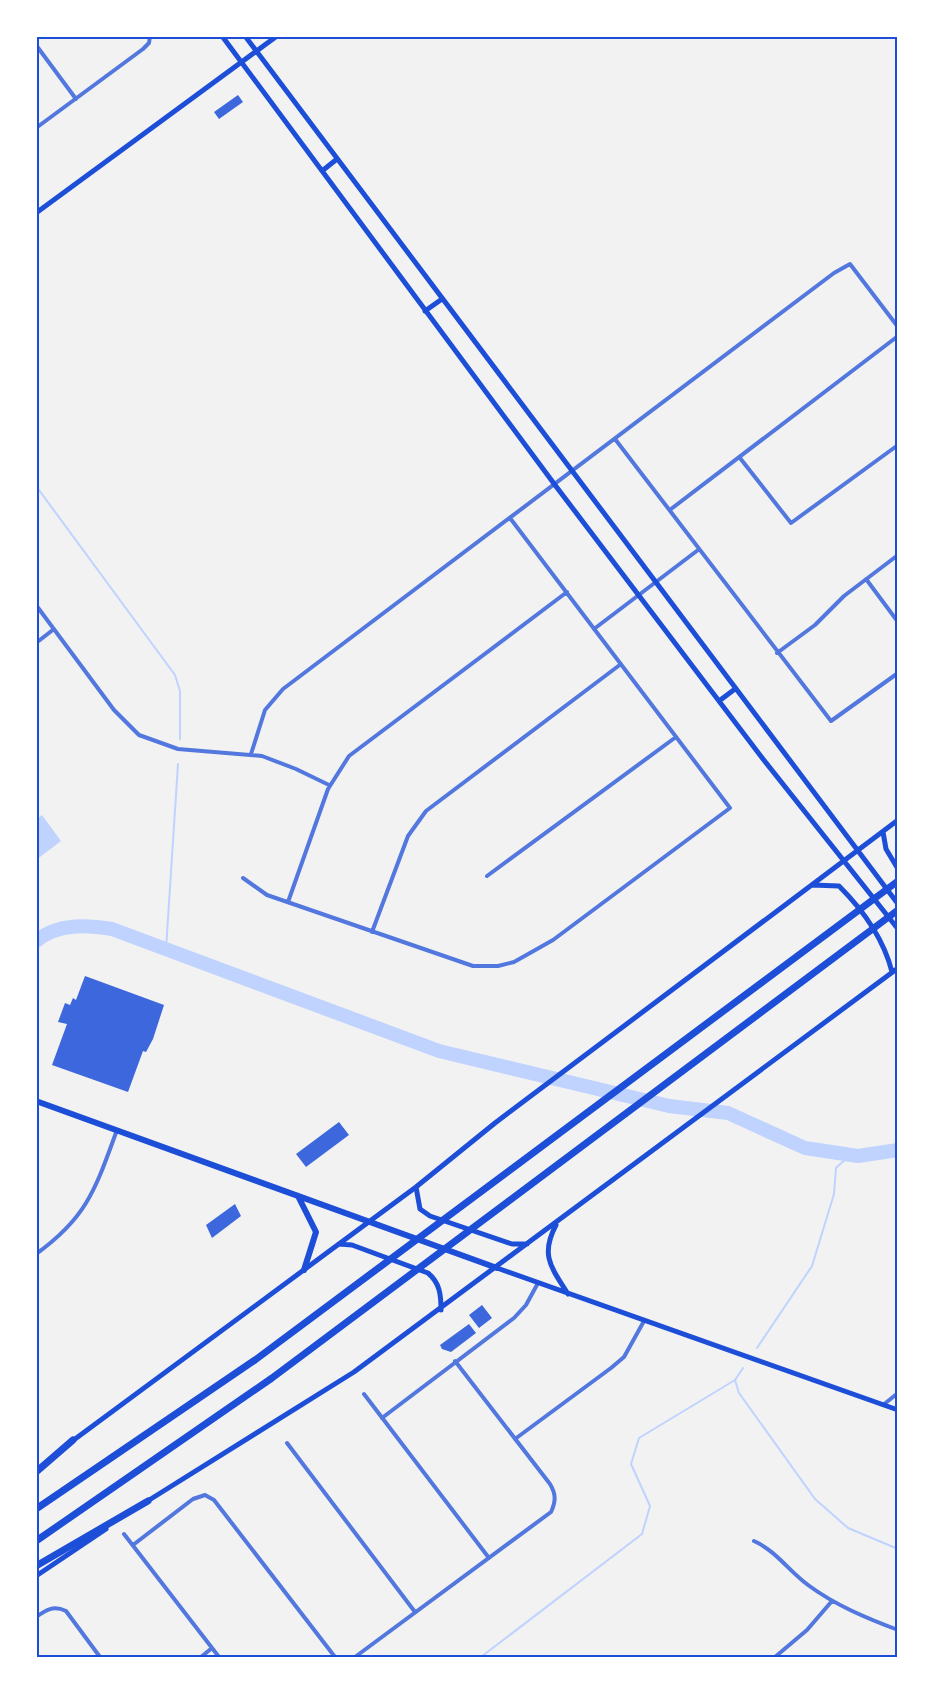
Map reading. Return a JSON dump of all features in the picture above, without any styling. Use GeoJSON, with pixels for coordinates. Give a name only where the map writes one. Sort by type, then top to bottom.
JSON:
{"type":"FeatureCollection","features":[{"type":"Feature","properties":{"kind":"highway"},"geometry":{"type":"LineString","coordinates":[[38,1506],[255,1360],[898,881]]}},
{"type":"Feature","properties":{"kind":"highway"},"geometry":{"type":"LineString","coordinates":[[36,1541],[272,1378],[898,910]]}},
{"type":"Feature","properties":{"kind":"highway"},"geometry":{"type":"LineString","coordinates":[[36,1470],[73,1440]]}},
{"type":"Feature","properties":{"kind":"highway"},"geometry":{"type":"LineString","coordinates":[[36,1566],[148,1501]]}},
{"type":"Feature","properties":{"kind":"main road"},"geometry":{"type":"LineString","coordinates":[[222,36],[555,485],[719,701],[898,929]]}},
{"type":"Feature","properties":{"kind":"main road"},"geometry":{"type":"LineString","coordinates":[[245,36],[898,904]]}},
{"type":"Feature","properties":{"kind":"main road"},"geometry":{"type":"LineString","coordinates":[[37,210],[277,36]]}},
{"type":"Feature","properties":{"kind":"main road"},"geometry":{"type":"LineString","coordinates":[[322,171],[337,159]]}},
{"type":"Feature","properties":{"kind":"main road"},"geometry":{"type":"LineString","coordinates":[[425,311],[442,298]]}},
{"type":"Feature","properties":{"kind":"main road"},"geometry":{"type":"LineString","coordinates":[[719,701],[735,689]]}},
{"type":"Feature","properties":{"kind":"main road"},"geometry":{"type":"LineString","coordinates":[[73,1440],[416,1187],[495,1123],[898,820]]}},
{"type":"Feature","properties":{"kind":"main road"},"geometry":{"type":"LineString","coordinates":[[883,832],[886,849],[898,869]]}},
{"type":"Feature","properties":{"kind":"main road"},"geometry":{"type":"LineString","coordinates":[[812,885],[839,886],[847,894],[885,946],[892,972]]}},
{"type":"Feature","properties":{"kind":"main road"},"geometry":{"type":"LineString","coordinates":[[36,1576],[148,1501],[354,1372],[557,1224],[898,968]]}},
{"type":"Feature","properties":{"kind":"main road"},"geometry":{"type":"LineString","coordinates":[[36,1101],[568,1294],[898,1410]]}},
{"type":"Feature","properties":{"kind":"main road"},"geometry":{"type":"LineString","coordinates":[[416,1187],[420,1209],[430,1216],[512,1244],[532,1242]]}},
{"type":"Feature","properties":{"kind":"main road"},"geometry":{"type":"LineString","coordinates":[[297,1196],[316,1232],[304,1270]]}},
{"type":"Feature","properties":{"kind":"main road"},"geometry":{"type":"LineString","coordinates":[[557,1224],[548,1240],[547,1253],[550,1266],[568,1294]]}},
{"type":"Feature","properties":{"kind":"main road"},"geometry":{"type":"LineString","coordinates":[[339,1244],[352,1245],[428,1273],[436,1280],[441,1296],[441,1310]]}},
{"type":"Feature","properties":{"kind":"street"},"geometry":{"type":"LineString","coordinates":[[36,128],[143,50],[149,43],[150,36]]}},
{"type":"Feature","properties":{"kind":"street"},"geometry":{"type":"LineString","coordinates":[[36,45],[76,99]]}},
{"type":"Feature","properties":{"kind":"street"},"geometry":{"type":"LineString","coordinates":[[251,754],[265,710],[283,689],[724,356],[850,264],[898,327]]}},
{"type":"Feature","properties":{"kind":"street"},"geometry":{"type":"LineString","coordinates":[[671,509],[898,336]]}},
{"type":"Feature","properties":{"kind":"street"},"geometry":{"type":"LineString","coordinates":[[615,439],[671,509],[698,550],[831,721],[898,673]]}},
{"type":"Feature","properties":{"kind":"street"},"geometry":{"type":"LineString","coordinates":[[740,458],[791,523],[898,445]]}},
{"type":"Feature","properties":{"kind":"street"},"geometry":{"type":"LineString","coordinates":[[243,878],[257,890],[458,962],[483,967],[505,965],[521,959],[553,940],[730,808],[510,518]]}},
{"type":"Feature","properties":{"kind":"street"},"geometry":{"type":"LineString","coordinates":[[594,629],[698,550]]}},
{"type":"Feature","properties":{"kind":"street"},"geometry":{"type":"LineString","coordinates":[[777,653],[815,625],[844,596],[898,555]]}},
{"type":"Feature","properties":{"kind":"street"},"geometry":{"type":"LineString","coordinates":[[866,579],[898,622]]}},
{"type":"Feature","properties":{"kind":"street"},"geometry":{"type":"LineString","coordinates":[[288,902],[329,785],[340,767],[358,747],[567,592]]}},
{"type":"Feature","properties":{"kind":"street"},"geometry":{"type":"LineString","coordinates":[[36,605],[114,710],[139,735],[178,749],[251,754],[280,762],[329,785]]}},
{"type":"Feature","properties":{"kind":"street"},"geometry":{"type":"LineString","coordinates":[[36,643],[54,629]]}},
{"type":"Feature","properties":{"kind":"street"},"geometry":{"type":"LineString","coordinates":[[372,932],[402,851],[413,827],[426,811],[621,664]]}},
{"type":"Feature","properties":{"kind":"street"},"geometry":{"type":"LineString","coordinates":[[487,876],[676,737]]}},
{"type":"Feature","properties":{"kind":"street"},"geometry":{"type":"LineString","coordinates":[[36,1254],[65,1232],[87,1205],[117,1130]]}},
{"type":"Feature","properties":{"kind":"street"},"geometry":{"type":"LineString","coordinates":[[382,1418],[514,1318],[526,1305],[538,1283]]}},
{"type":"Feature","properties":{"kind":"street"},"geometry":{"type":"LineString","coordinates":[[515,1439],[624,1357],[644,1321]]}},
{"type":"Feature","properties":{"kind":"street"},"geometry":{"type":"LineString","coordinates":[[355,1657],[551,1512],[555,1497],[550,1484],[455,1361]]}},
{"type":"Feature","properties":{"kind":"street"},"geometry":{"type":"LineString","coordinates":[[883,1405],[898,1393]]}},
{"type":"Feature","properties":{"kind":"street"},"geometry":{"type":"LineString","coordinates":[[364,1394],[489,1558]]}},
{"type":"Feature","properties":{"kind":"street"},"geometry":{"type":"LineString","coordinates":[[287,1443],[416,1612]]}},
{"type":"Feature","properties":{"kind":"street"},"geometry":{"type":"LineString","coordinates":[[133,1545],[193,1499],[205,1495],[214,1500],[335,1657]]}},
{"type":"Feature","properties":{"kind":"street"},"geometry":{"type":"LineString","coordinates":[[124,1534],[219,1657]]}},
{"type":"Feature","properties":{"kind":"street"},"geometry":{"type":"LineString","coordinates":[[754,1542],[767,1547],[807,1584],[832,1601],[898,1630]]}},
{"type":"Feature","properties":{"kind":"street"},"geometry":{"type":"LineString","coordinates":[[775,1657],[807,1630],[832,1601]]}},
{"type":"Feature","properties":{"kind":"street"},"geometry":{"type":"LineString","coordinates":[[36,1617],[46,1610],[57,1607],[66,1611],[100,1657]]}},
{"type":"Feature","properties":{"kind":"street"},"geometry":{"type":"LineString","coordinates":[[201,1657],[212,1648]]}},
{"type":"Feature","properties":{"kind":"water"},"geometry":{"type":"Polygon","coordinates":[[[42,815],[61,841],[36,860],[36,820],[42,815]]]}},
{"type":"Feature","properties":{"kind":"building"},"geometry":{"type":"Polygon","coordinates":[[[238,95],[243,102],[219,119],[214,112],[238,95]]]}},
{"type":"Feature","properties":{"kind":"building"},"geometry":{"type":"Polygon","coordinates":[[[85,976],[164,1005],[153,1039],[146,1052],[143,1051],[128,1092],[52,1065],[67,1024],[58,1022],[65,1003],[70,1005],[73,998],[76,1000],[85,976]]]}},
{"type":"Feature","properties":{"kind":"building"},"geometry":{"type":"Polygon","coordinates":[[[339,1122],[349,1135],[306,1167],[296,1154],[339,1122]]]}},
{"type":"Feature","properties":{"kind":"building"},"geometry":{"type":"Polygon","coordinates":[[[235,1204],[241,1216],[212,1238],[206,1225],[235,1204]]]}},
{"type":"Feature","properties":{"kind":"building"},"geometry":{"type":"Polygon","coordinates":[[[482,1305],[492,1318],[479,1328],[469,1315],[482,1305]]]}},
{"type":"Feature","properties":{"kind":"building"},"geometry":{"type":"Polygon","coordinates":[[[469,1324],[476,1333],[451,1352],[442,1349],[440,1345],[469,1324]]]}},
{"type":"Feature","properties":{"kind":"waterway"},"geometry":{"type":"LineString","coordinates":[[36,486],[175,675],[180,691],[180,739]]}},
{"type":"Feature","properties":{"kind":"waterway"},"geometry":{"type":"LineString","coordinates":[[166,949],[178,764]]}},
{"type":"Feature","properties":{"kind":"waterway"},"geometry":{"type":"LineString","coordinates":[[36,941],[63,928],[82,926],[112,929],[439,1051],[669,1106],[728,1113],[805,1148],[858,1156],[898,1150]]}},
{"type":"Feature","properties":{"kind":"waterway"},"geometry":{"type":"LineString","coordinates":[[757,1348],[812,1266],[834,1194],[836,1168],[850,1155]]}},
{"type":"Feature","properties":{"kind":"waterway"},"geometry":{"type":"LineString","coordinates":[[481,1657],[642,1534],[650,1506],[631,1464],[639,1438],[735,1380],[743,1368]]}},
{"type":"Feature","properties":{"kind":"waterway"},"geometry":{"type":"LineString","coordinates":[[735,1380],[739,1393],[815,1499],[848,1528],[898,1549]]}}]}
